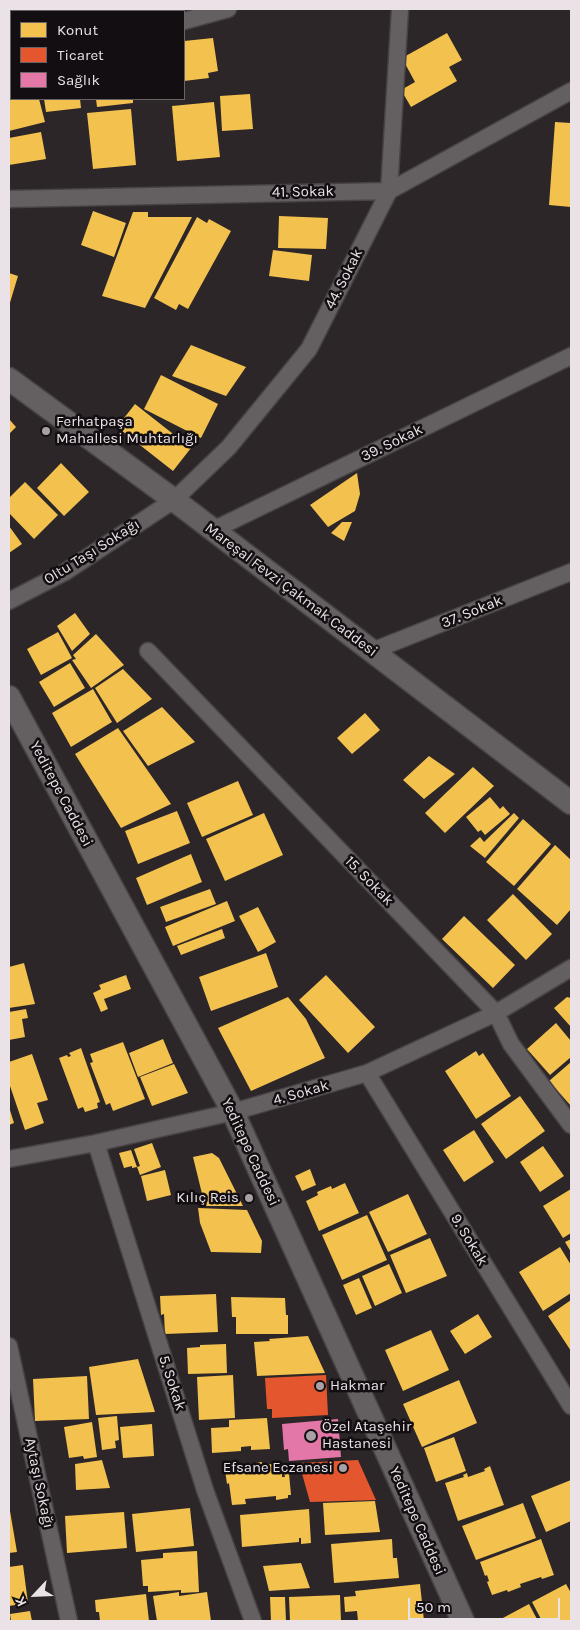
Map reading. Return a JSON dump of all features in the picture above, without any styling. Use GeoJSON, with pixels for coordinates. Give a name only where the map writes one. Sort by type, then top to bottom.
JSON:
{"type":"FeatureCollection","features":[{"type":"Feature","properties":{"kind":"street"},"geometry":{"type":"LineString","coordinates":[[185,21],[228,9]]}},
{"type":"Feature","properties":{"kind":"street","name":"44. Sokak"},"geometry":{"type":"LineString","coordinates":[[174,500],[229,447],[309,349],[389,191],[400,9]]}},
{"type":"Feature","properties":{"kind":"street","name":"41. Sokak"},"geometry":{"type":"LineString","coordinates":[[9,199],[389,191],[571,91]]}},
{"type":"Feature","properties":{"kind":"street","name":"39. Sokak"},"geometry":{"type":"LineString","coordinates":[[214,530],[571,356]]}},
{"type":"Feature","properties":{"kind":"street","name":"Mareşal Fevzi Çakmak Caddesi"},"geometry":{"type":"LineString","coordinates":[[9,379],[214,530],[571,804]]}},
{"type":"Feature","properties":{"kind":"street","name":"Oltu Taşı Sokağı"},"geometry":{"type":"LineString","coordinates":[[9,601],[65,572],[174,500]]}},
{"type":"Feature","properties":{"kind":"street","name":"37. Sokak"},"geometry":{"type":"LineString","coordinates":[[372,651],[571,572]]}},
{"type":"Feature","properties":{"kind":"street","name":"15. Sokak"},"geometry":{"type":"LineString","coordinates":[[148,651],[496,1013],[511,1044],[571,1125]]}},
{"type":"Feature","properties":{"kind":"street","name":"Yeditepe Caddesi"},"geometry":{"type":"LineString","coordinates":[[9,697],[233,1112],[463,1621]]}},
{"type":"Feature","properties":{"kind":"street","name":"4. Sokak"},"geometry":{"type":"LineString","coordinates":[[9,1160],[96,1143],[233,1112],[367,1074],[496,1013],[571,968]]}},
{"type":"Feature","properties":{"kind":"street","name":"9. Sokak"},"geometry":{"type":"LineString","coordinates":[[367,1074],[571,1406]]}},
{"type":"Feature","properties":{"kind":"street","name":"5. Sokak"},"geometry":{"type":"LineString","coordinates":[[96,1143],[205,1490],[253,1621]]}},
{"type":"Feature","properties":{"kind":"street","name":"Aytaşı Sokağı"},"geometry":{"type":"LineString","coordinates":[[9,1346],[69,1621]]}},
{"type":"Feature","properties":{"kind":"building: Konut"},"geometry":{"type":"Polygon","coordinates":[[[9,9],[20,9],[10,10],[9,37],[9,9]]]}},
{"type":"Feature","properties":{"kind":"building: Konut"},"geometry":{"type":"Polygon","coordinates":[[[447,33],[462,60],[449,67],[457,81],[411,107],[401,90],[415,82],[402,58],[447,33]]]}},
{"type":"Feature","properties":{"kind":"building: Konut"},"geometry":{"type":"Polygon","coordinates":[[[213,38],[218,71],[208,73],[209,78],[185,81],[185,41],[213,38]]]}},
{"type":"Feature","properties":{"kind":"building: Konut"},"geometry":{"type":"Polygon","coordinates":[[[9,93],[10,100],[39,100],[45,122],[9,131],[9,93]]]}},
{"type":"Feature","properties":{"kind":"building: Konut"},"geometry":{"type":"Polygon","coordinates":[[[250,94],[253,129],[222,131],[220,96],[250,94]]]}},
{"type":"Feature","properties":{"kind":"building: Konut"},"geometry":{"type":"Polygon","coordinates":[[[44,100],[80,100],[81,108],[46,112],[44,100]]]}},
{"type":"Feature","properties":{"kind":"building: Konut"},"geometry":{"type":"Polygon","coordinates":[[[96,100],[133,100],[133,103],[97,107],[96,100]]]}},
{"type":"Feature","properties":{"kind":"building: Konut"},"geometry":{"type":"Polygon","coordinates":[[[214,102],[220,157],[177,161],[172,106],[214,102]]]}},
{"type":"Feature","properties":{"kind":"building: Konut"},"geometry":{"type":"Polygon","coordinates":[[[131,109],[136,165],[93,169],[87,113],[131,109]]]}},
{"type":"Feature","properties":{"kind":"building: Konut"},"geometry":{"type":"Polygon","coordinates":[[[555,122],[571,123],[571,207],[549,205],[555,122]]]}},
{"type":"Feature","properties":{"kind":"building: Konut"},"geometry":{"type":"Polygon","coordinates":[[[41,132],[46,159],[9,165],[9,138],[41,132]]]}},
{"type":"Feature","properties":{"kind":"building: Konut"},"geometry":{"type":"Polygon","coordinates":[[[93,211],[126,223],[114,257],[81,245],[93,211]]]}},
{"type":"Feature","properties":{"kind":"building: Konut"},"geometry":{"type":"Polygon","coordinates":[[[133,212],[148,212],[148,217],[192,217],[145,308],[102,296],[133,212]]]}},
{"type":"Feature","properties":{"kind":"building: Konut"},"geometry":{"type":"Polygon","coordinates":[[[279,216],[328,218],[326,249],[278,248],[279,216]]]}},
{"type":"Feature","properties":{"kind":"building: Konut"},"geometry":{"type":"Polygon","coordinates":[[[197,217],[207,223],[209,219],[231,231],[188,309],[179,304],[176,310],[154,298],[197,217]]]}},
{"type":"Feature","properties":{"kind":"building: Konut"},"geometry":{"type":"Polygon","coordinates":[[[273,250],[312,255],[309,281],[269,276],[273,250]]]}},
{"type":"Feature","properties":{"kind":"building: Konut"},"geometry":{"type":"Polygon","coordinates":[[[9,273],[18,276],[9,306],[9,273]]]}},
{"type":"Feature","properties":{"kind":"building: Konut"},"geometry":{"type":"Polygon","coordinates":[[[191,345],[246,367],[226,396],[172,376],[191,345]]]}},
{"type":"Feature","properties":{"kind":"building: Konut"},"geometry":{"type":"Polygon","coordinates":[[[161,375],[218,404],[201,438],[144,409],[161,375]]]}},
{"type":"Feature","properties":{"kind":"building: Konut"},"geometry":{"type":"Polygon","coordinates":[[[135,404],[191,448],[173,471],[117,427],[135,404]]]}},
{"type":"Feature","properties":{"kind":"building: Konut"},"geometry":{"type":"Polygon","coordinates":[[[9,419],[16,427],[9,434],[9,419]]]}},
{"type":"Feature","properties":{"kind":"building: Konut"},"geometry":{"type":"Polygon","coordinates":[[[61,463],[89,492],[64,516],[37,488],[61,463]]]}},
{"type":"Feature","properties":{"kind":"building: Konut"},"geometry":{"type":"Polygon","coordinates":[[[357,473],[360,494],[355,511],[328,527],[310,505],[357,473]]]}},
{"type":"Feature","properties":{"kind":"building: Konut"},"geometry":{"type":"Polygon","coordinates":[[[25,482],[58,515],[34,539],[9,513],[9,498],[25,482]]]}},
{"type":"Feature","properties":{"kind":"building: Konut"},"geometry":{"type":"Polygon","coordinates":[[[342,522],[352,522],[344,541],[331,533],[342,522]]]}},
{"type":"Feature","properties":{"kind":"building: Konut"},"geometry":{"type":"Polygon","coordinates":[[[9,526],[22,544],[9,553],[9,526]]]}},
{"type":"Feature","properties":{"kind":"building: Konut"},"geometry":{"type":"Polygon","coordinates":[[[75,613],[90,634],[72,651],[57,626],[75,613]]]}},
{"type":"Feature","properties":{"kind":"building: Konut"},"geometry":{"type":"Polygon","coordinates":[[[58,632],[72,658],[41,675],[27,649],[58,632]]]}},
{"type":"Feature","properties":{"kind":"building: Konut"},"geometry":{"type":"Polygon","coordinates":[[[96,634],[124,665],[91,688],[72,660],[76,659],[73,655],[96,634]]]}},
{"type":"Feature","properties":{"kind":"building: Konut"},"geometry":{"type":"Polygon","coordinates":[[[70,663],[85,688],[54,707],[39,682],[70,663]]]}},
{"type":"Feature","properties":{"kind":"building: Konut"},"geometry":{"type":"Polygon","coordinates":[[[123,669],[152,699],[117,723],[95,688],[123,669]]]}},
{"type":"Feature","properties":{"kind":"building: Konut"},"geometry":{"type":"Polygon","coordinates":[[[93,689],[112,722],[71,747],[52,713],[93,689]]]}},
{"type":"Feature","properties":{"kind":"building: Konut"},"geometry":{"type":"Polygon","coordinates":[[[162,707],[195,742],[148,766],[123,731],[162,707]]]}},
{"type":"Feature","properties":{"kind":"building: Konut"},"geometry":{"type":"Polygon","coordinates":[[[365,713],[380,730],[352,754],[337,738],[365,713]]]}},
{"type":"Feature","properties":{"kind":"building: Konut"},"geometry":{"type":"Polygon","coordinates":[[[118,728],[171,804],[121,828],[75,754],[118,728]]]}},
{"type":"Feature","properties":{"kind":"building: Konut"},"geometry":{"type":"Polygon","coordinates":[[[429,756],[455,774],[424,799],[403,780],[429,756]]]}},
{"type":"Feature","properties":{"kind":"building: Konut"},"geometry":{"type":"Polygon","coordinates":[[[473,767],[494,786],[445,833],[425,813],[473,767]]]}},
{"type":"Feature","properties":{"kind":"building: Konut"},"geometry":{"type":"Polygon","coordinates":[[[238,781],[253,815],[202,837],[187,803],[238,781]]]}},
{"type":"Feature","properties":{"kind":"building: Konut"},"geometry":{"type":"Polygon","coordinates":[[[490,797],[500,809],[503,806],[510,814],[485,835],[481,830],[478,832],[466,817],[490,797]]]}},
{"type":"Feature","properties":{"kind":"building: Konut"},"geometry":{"type":"Polygon","coordinates":[[[177,811],[190,843],[138,864],[125,831],[177,811]]]}},
{"type":"Feature","properties":{"kind":"building: Konut"},"geometry":{"type":"Polygon","coordinates":[[[264,813],[283,855],[225,881],[206,839],[264,813]]]}},
{"type":"Feature","properties":{"kind":"building: Konut"},"geometry":{"type":"Polygon","coordinates":[[[514,813],[519,818],[485,858],[470,846],[480,837],[484,842],[514,813]]]}},
{"type":"Feature","properties":{"kind":"building: Konut"},"geometry":{"type":"Polygon","coordinates":[[[523,819],[551,844],[514,886],[486,862],[523,819]]]}},
{"type":"Feature","properties":{"kind":"building: Konut"},"geometry":{"type":"Polygon","coordinates":[[[555,845],[571,860],[571,909],[557,925],[517,889],[555,845]]]}},
{"type":"Feature","properties":{"kind":"building: Konut"},"geometry":{"type":"Polygon","coordinates":[[[191,854],[202,882],[147,905],[136,878],[191,854]]]}},
{"type":"Feature","properties":{"kind":"building: Konut"},"geometry":{"type":"Polygon","coordinates":[[[210,889],[216,904],[166,922],[160,907],[210,889]]]}},
{"type":"Feature","properties":{"kind":"building: Konut"},"geometry":{"type":"Polygon","coordinates":[[[513,894],[552,934],[526,960],[487,920],[513,894]]]}},
{"type":"Feature","properties":{"kind":"building: Konut"},"geometry":{"type":"Polygon","coordinates":[[[227,901],[235,921],[173,946],[165,927],[227,901]]]}},
{"type":"Feature","properties":{"kind":"building: Konut"},"geometry":{"type":"Polygon","coordinates":[[[258,907],[276,942],[258,952],[239,916],[258,907]]]}},
{"type":"Feature","properties":{"kind":"building: Konut"},"geometry":{"type":"Polygon","coordinates":[[[464,916],[515,965],[493,988],[442,939],[464,916]]]}},
{"type":"Feature","properties":{"kind":"building: Konut"},"geometry":{"type":"Polygon","coordinates":[[[222,929],[225,938],[181,955],[177,946],[222,929]]]}},
{"type":"Feature","properties":{"kind":"building: Konut"},"geometry":{"type":"Polygon","coordinates":[[[266,953],[278,987],[211,1011],[199,977],[266,953]]]}},
{"type":"Feature","properties":{"kind":"building: Konut"},"geometry":{"type":"Polygon","coordinates":[[[24,963],[35,1004],[9,1008],[9,967],[24,963]]]}},
{"type":"Feature","properties":{"kind":"building: Konut"},"geometry":{"type":"Polygon","coordinates":[[[126,975],[131,989],[104,999],[108,1009],[101,1012],[93,993],[101,989],[99,985],[126,975]]]}},
{"type":"Feature","properties":{"kind":"building: Konut"},"geometry":{"type":"Polygon","coordinates":[[[326,975],[375,1027],[348,1053],[299,1000],[326,975]]]}},
{"type":"Feature","properties":{"kind":"building: Konut"},"geometry":{"type":"Polygon","coordinates":[[[288,997],[306,1019],[325,1058],[251,1091],[218,1028],[288,997]]]}},
{"type":"Feature","properties":{"kind":"building: Konut"},"geometry":{"type":"Polygon","coordinates":[[[567,997],[571,998],[571,1027],[554,1008],[567,997]]]}},
{"type":"Feature","properties":{"kind":"building: Konut"},"geometry":{"type":"Polygon","coordinates":[[[26,1009],[28,1018],[22,1019],[25,1037],[9,1040],[9,1012],[26,1009]]]}},
{"type":"Feature","properties":{"kind":"building: Konut"},"geometry":{"type":"Polygon","coordinates":[[[556,1023],[571,1041],[571,1057],[550,1075],[527,1049],[556,1023]]]}},
{"type":"Feature","properties":{"kind":"building: Konut"},"geometry":{"type":"Polygon","coordinates":[[[163,1039],[173,1063],[138,1077],[129,1053],[163,1039]]]}},
{"type":"Feature","properties":{"kind":"building: Konut"},"geometry":{"type":"Polygon","coordinates":[[[123,1042],[145,1099],[113,1111],[110,1103],[106,1105],[90,1063],[93,1062],[90,1054],[123,1042]]]}},
{"type":"Feature","properties":{"kind":"building: Konut"},"geometry":{"type":"Polygon","coordinates":[[[81,1048],[100,1102],[97,1103],[98,1108],[85,1112],[83,1107],[78,1109],[59,1058],[67,1055],[68,1057],[71,1056],[69,1053],[81,1048]]]}},
{"type":"Feature","properties":{"kind":"building: Konut"},"geometry":{"type":"Polygon","coordinates":[[[476,1051],[479,1056],[483,1053],[511,1096],[476,1119],[445,1071],[476,1051]]]}},
{"type":"Feature","properties":{"kind":"building: Konut"},"geometry":{"type":"Polygon","coordinates":[[[32,1054],[48,1100],[37,1103],[44,1123],[25,1130],[9,1083],[9,1062],[32,1054]]]}},
{"type":"Feature","properties":{"kind":"building: Konut"},"geometry":{"type":"Polygon","coordinates":[[[571,1062],[571,1106],[549,1081],[571,1062]]]}},
{"type":"Feature","properties":{"kind":"building: Konut"},"geometry":{"type":"Polygon","coordinates":[[[174,1064],[188,1093],[152,1106],[140,1077],[174,1064]]]}},
{"type":"Feature","properties":{"kind":"building: Konut"},"geometry":{"type":"Polygon","coordinates":[[[520,1096],[545,1131],[506,1159],[481,1124],[520,1096]]]}},
{"type":"Feature","properties":{"kind":"building: Konut"},"geometry":{"type":"Polygon","coordinates":[[[9,1107],[14,1123],[9,1125],[9,1107]]]}},
{"type":"Feature","properties":{"kind":"building: Konut"},"geometry":{"type":"Polygon","coordinates":[[[474,1130],[494,1162],[464,1182],[443,1150],[474,1130]]]}},
{"type":"Feature","properties":{"kind":"building: Konut"},"geometry":{"type":"Polygon","coordinates":[[[152,1143],[161,1167],[140,1175],[137,1167],[140,1166],[134,1149],[152,1143]]]}},
{"type":"Feature","properties":{"kind":"building: Konut"},"geometry":{"type":"Polygon","coordinates":[[[543,1146],[564,1176],[540,1192],[520,1162],[543,1146]]]}},
{"type":"Feature","properties":{"kind":"building: Konut"},"geometry":{"type":"Polygon","coordinates":[[[131,1150],[137,1167],[124,1168],[119,1153],[131,1150]]]}},
{"type":"Feature","properties":{"kind":"building: Konut"},"geometry":{"type":"Polygon","coordinates":[[[212,1153],[219,1158],[243,1206],[205,1206],[193,1157],[212,1153]]]}},
{"type":"Feature","properties":{"kind":"building: Konut"},"geometry":{"type":"Polygon","coordinates":[[[310,1169],[316,1185],[302,1191],[295,1176],[310,1169]]]}},
{"type":"Feature","properties":{"kind":"building: Konut"},"geometry":{"type":"Polygon","coordinates":[[[165,1170],[171,1195],[147,1201],[141,1176],[165,1170]]]}},
{"type":"Feature","properties":{"kind":"building: Konut"},"geometry":{"type":"Polygon","coordinates":[[[345,1183],[359,1213],[319,1231],[306,1201],[318,1195],[317,1192],[331,1186],[332,1189],[345,1183]]]}},
{"type":"Feature","properties":{"kind":"building: Konut"},"geometry":{"type":"Polygon","coordinates":[[[571,1189],[571,1233],[563,1238],[543,1206],[571,1189]]]}},
{"type":"Feature","properties":{"kind":"building: Konut"},"geometry":{"type":"Polygon","coordinates":[[[408,1194],[427,1234],[388,1252],[369,1212],[408,1194]]]}},
{"type":"Feature","properties":{"kind":"building: Konut"},"geometry":{"type":"Polygon","coordinates":[[[198,1208],[247,1210],[262,1241],[261,1253],[211,1252],[200,1223],[198,1208]]]}},
{"type":"Feature","properties":{"kind":"building: Konut"},"geometry":{"type":"Polygon","coordinates":[[[367,1215],[387,1260],[342,1280],[322,1235],[367,1215]]]}},
{"type":"Feature","properties":{"kind":"building: Konut"},"geometry":{"type":"Polygon","coordinates":[[[430,1238],[447,1276],[406,1293],[390,1255],[430,1238]]]}},
{"type":"Feature","properties":{"kind":"building: Konut"},"geometry":{"type":"Polygon","coordinates":[[[571,1239],[571,1252],[565,1242],[571,1239]]]}},
{"type":"Feature","properties":{"kind":"building: Konut"},"geometry":{"type":"Polygon","coordinates":[[[560,1247],[571,1265],[571,1293],[543,1311],[519,1272],[560,1247]]]}},
{"type":"Feature","properties":{"kind":"building: Konut"},"geometry":{"type":"Polygon","coordinates":[[[389,1264],[402,1293],[375,1306],[362,1276],[389,1264]]]}},
{"type":"Feature","properties":{"kind":"building: Konut"},"geometry":{"type":"Polygon","coordinates":[[[359,1278],[372,1308],[356,1315],[343,1285],[359,1278]]]}},
{"type":"Feature","properties":{"kind":"building: Konut"},"geometry":{"type":"Polygon","coordinates":[[[216,1294],[218,1332],[165,1334],[164,1314],[161,1315],[160,1296],[216,1294]]]}},
{"type":"Feature","properties":{"kind":"building: Konut"},"geometry":{"type":"Polygon","coordinates":[[[231,1297],[285,1298],[286,1315],[288,1315],[288,1334],[236,1334],[236,1317],[232,1317],[231,1297]]]}},
{"type":"Feature","properties":{"kind":"building: Konut"},"geometry":{"type":"Polygon","coordinates":[[[571,1300],[571,1351],[548,1316],[571,1300]]]}},
{"type":"Feature","properties":{"kind":"building: Konut"},"geometry":{"type":"Polygon","coordinates":[[[478,1314],[492,1337],[465,1354],[450,1331],[478,1314]]]}},
{"type":"Feature","properties":{"kind":"building: Konut"},"geometry":{"type":"Polygon","coordinates":[[[431,1330],[449,1370],[403,1391],[385,1350],[431,1330]]]}},
{"type":"Feature","properties":{"kind":"building: Konut"},"geometry":{"type":"Polygon","coordinates":[[[308,1336],[325,1373],[257,1376],[254,1342],[308,1336]]]}},
{"type":"Feature","properties":{"kind":"building: Konut"},"geometry":{"type":"Polygon","coordinates":[[[226,1344],[227,1373],[188,1374],[187,1348],[200,1347],[200,1345],[226,1344]]]}},
{"type":"Feature","properties":{"kind":"building: Konut"},"geometry":{"type":"Polygon","coordinates":[[[138,1359],[155,1412],[96,1415],[89,1367],[138,1359]]]}},
{"type":"Feature","properties":{"kind":"building: Konut"},"geometry":{"type":"Polygon","coordinates":[[[233,1375],[235,1418],[199,1420],[197,1377],[233,1375]]]}},
{"type":"Feature","properties":{"kind":"building: Konut"},"geometry":{"type":"Polygon","coordinates":[[[87,1376],[89,1419],[35,1421],[33,1379],[87,1376]]]}},
{"type":"Feature","properties":{"kind":"building: Konut"},"geometry":{"type":"Polygon","coordinates":[[[459,1380],[477,1423],[422,1447],[403,1404],[459,1380]]]}},
{"type":"Feature","properties":{"kind":"building: Konut"},"geometry":{"type":"Polygon","coordinates":[[[117,1416],[119,1440],[115,1441],[116,1448],[102,1450],[98,1418],[117,1416]]]}},
{"type":"Feature","properties":{"kind":"building: Konut"},"geometry":{"type":"Polygon","coordinates":[[[267,1418],[270,1449],[251,1450],[251,1446],[241,1447],[241,1451],[212,1453],[211,1428],[229,1427],[229,1420],[267,1418]]]}},
{"type":"Feature","properties":{"kind":"building: Konut"},"geometry":{"type":"Polygon","coordinates":[[[92,1422],[97,1457],[84,1459],[83,1456],[69,1458],[64,1427],[92,1422]]]}},
{"type":"Feature","properties":{"kind":"building: Konut"},"geometry":{"type":"Polygon","coordinates":[[[152,1424],[154,1456],[123,1458],[120,1427],[152,1424]]]}},
{"type":"Feature","properties":{"kind":"building: Konut"},"geometry":{"type":"Polygon","coordinates":[[[454,1437],[466,1471],[436,1482],[424,1448],[454,1437]]]}},
{"type":"Feature","properties":{"kind":"building: Konut"},"geometry":{"type":"Polygon","coordinates":[[[102,1460],[110,1488],[76,1490],[75,1464],[102,1460]]]}},
{"type":"Feature","properties":{"kind":"building: Konut"},"geometry":{"type":"Polygon","coordinates":[[[262,1462],[262,1466],[276,1463],[277,1474],[282,1474],[282,1477],[285,1477],[284,1473],[289,1473],[291,1495],[288,1495],[288,1498],[276,1500],[276,1496],[245,1499],[246,1504],[232,1505],[225,1470],[249,1467],[248,1464],[262,1462]]]}},
{"type":"Feature","properties":{"kind":"building: Konut"},"geometry":{"type":"Polygon","coordinates":[[[490,1466],[504,1505],[458,1521],[445,1483],[464,1477],[463,1475],[467,1473],[468,1477],[485,1471],[484,1469],[490,1466]]]}},
{"type":"Feature","properties":{"kind":"building: Konut"},"geometry":{"type":"Polygon","coordinates":[[[571,1480],[571,1521],[546,1532],[531,1496],[571,1480]]]}},
{"type":"Feature","properties":{"kind":"building: Konut"},"geometry":{"type":"Polygon","coordinates":[[[375,1501],[380,1532],[325,1535],[323,1503],[375,1501]]]}},
{"type":"Feature","properties":{"kind":"building: Konut"},"geometry":{"type":"Polygon","coordinates":[[[523,1503],[536,1538],[476,1560],[462,1526],[523,1503]]]}},
{"type":"Feature","properties":{"kind":"building: Konut"},"geometry":{"type":"Polygon","coordinates":[[[190,1508],[194,1546],[136,1552],[132,1514],[190,1508]]]}},
{"type":"Feature","properties":{"kind":"building: Konut"},"geometry":{"type":"Polygon","coordinates":[[[309,1509],[311,1543],[301,1544],[301,1538],[299,1538],[299,1542],[242,1547],[240,1515],[309,1509]]]}},
{"type":"Feature","properties":{"kind":"building: Konut"},"geometry":{"type":"Polygon","coordinates":[[[9,1512],[17,1552],[9,1553],[9,1512]]]}},
{"type":"Feature","properties":{"kind":"building: Konut"},"geometry":{"type":"Polygon","coordinates":[[[124,1512],[127,1548],[67,1553],[65,1516],[124,1512]]]}},
{"type":"Feature","properties":{"kind":"building: Konut"},"geometry":{"type":"Polygon","coordinates":[[[392,1539],[393,1558],[397,1558],[399,1578],[334,1583],[331,1544],[392,1539]]]}},
{"type":"Feature","properties":{"kind":"building: Konut"},"geometry":{"type":"Polygon","coordinates":[[[541,1539],[554,1575],[542,1579],[541,1577],[520,1584],[521,1587],[508,1592],[507,1590],[492,1595],[487,1582],[489,1581],[487,1575],[485,1576],[480,1562],[541,1539]]]}},
{"type":"Feature","properties":{"kind":"building: Konut"},"geometry":{"type":"Polygon","coordinates":[[[197,1551],[199,1592],[181,1593],[181,1590],[148,1592],[148,1586],[143,1586],[141,1560],[163,1558],[163,1553],[197,1551]]]}},
{"type":"Feature","properties":{"kind":"building: Konut"},"geometry":{"type":"Polygon","coordinates":[[[301,1563],[310,1588],[269,1591],[263,1566],[301,1563]]]}},
{"type":"Feature","properties":{"kind":"building: Konut"},"geometry":{"type":"Polygon","coordinates":[[[23,1565],[28,1603],[9,1606],[9,1567],[23,1565]]]}},
{"type":"Feature","properties":{"kind":"building: Konut"},"geometry":{"type":"Polygon","coordinates":[[[420,1584],[424,1621],[358,1621],[357,1611],[345,1612],[344,1597],[356,1596],[355,1591],[420,1584]]]}},
{"type":"Feature","properties":{"kind":"building: Konut"},"geometry":{"type":"Polygon","coordinates":[[[566,1584],[571,1593],[571,1621],[542,1621],[532,1602],[566,1584]]]}},
{"type":"Feature","properties":{"kind":"building: Konut"},"geometry":{"type":"Polygon","coordinates":[[[179,1592],[179,1596],[207,1592],[211,1621],[157,1621],[153,1596],[179,1592]]]}},
{"type":"Feature","properties":{"kind":"building: Konut"},"geometry":{"type":"Polygon","coordinates":[[[146,1594],[149,1621],[100,1621],[99,1612],[96,1612],[95,1600],[146,1594]]]}},
{"type":"Feature","properties":{"kind":"building: Konut"},"geometry":{"type":"Polygon","coordinates":[[[340,1595],[341,1621],[290,1621],[289,1597],[340,1595]]]}},
{"type":"Feature","properties":{"kind":"building: Konut"},"geometry":{"type":"Polygon","coordinates":[[[270,1597],[285,1597],[286,1621],[271,1621],[270,1597]]]}},
{"type":"Feature","properties":{"kind":"building: Konut"},"geometry":{"type":"Polygon","coordinates":[[[529,1604],[538,1621],[502,1621],[501,1619],[529,1604]]]}},
{"type":"Feature","properties":{"kind":"building: Konut"},"geometry":{"type":"Polygon","coordinates":[[[30,1611],[32,1621],[11,1621],[10,1614],[30,1611]]]}},
{"type":"Feature","properties":{"kind":"building: Ticaret"},"geometry":{"type":"Polygon","coordinates":[[[326,1375],[328,1415],[272,1418],[272,1409],[267,1409],[265,1378],[326,1375]]]}},
{"type":"Feature","properties":{"kind":"building: Ticaret"},"geometry":{"type":"Polygon","coordinates":[[[358,1460],[376,1500],[310,1502],[299,1463],[358,1460]]]}},
{"type":"Feature","properties":{"kind":"building: Sağlık","name":"Özel Ataşehir Hastanesi"},"geometry":{"type":"Polygon","coordinates":[[[338,1419],[341,1457],[289,1461],[288,1449],[284,1450],[282,1424],[338,1419]]]}},
{"type":"Feature","properties":{"kind":"place","name":"Ferhatpaşa Mahallesi Muhtarlığı"},"geometry":{"type":"Point","coordinates":[46,431]}},
{"type":"Feature","properties":{"kind":"place","name":"Kılıç Reis"},"geometry":{"type":"Point","coordinates":[249,1198]}},
{"type":"Feature","properties":{"kind":"place","name":"Hakmar"},"geometry":{"type":"Point","coordinates":[320,1386]}},
{"type":"Feature","properties":{"kind":"place","name":"Özel Ataşehir Hastanesi"},"geometry":{"type":"Point","coordinates":[311,1436]}},
{"type":"Feature","properties":{"kind":"place","name":"Efsane Eczanesi"},"geometry":{"type":"Point","coordinates":[343,1468]}}]}
